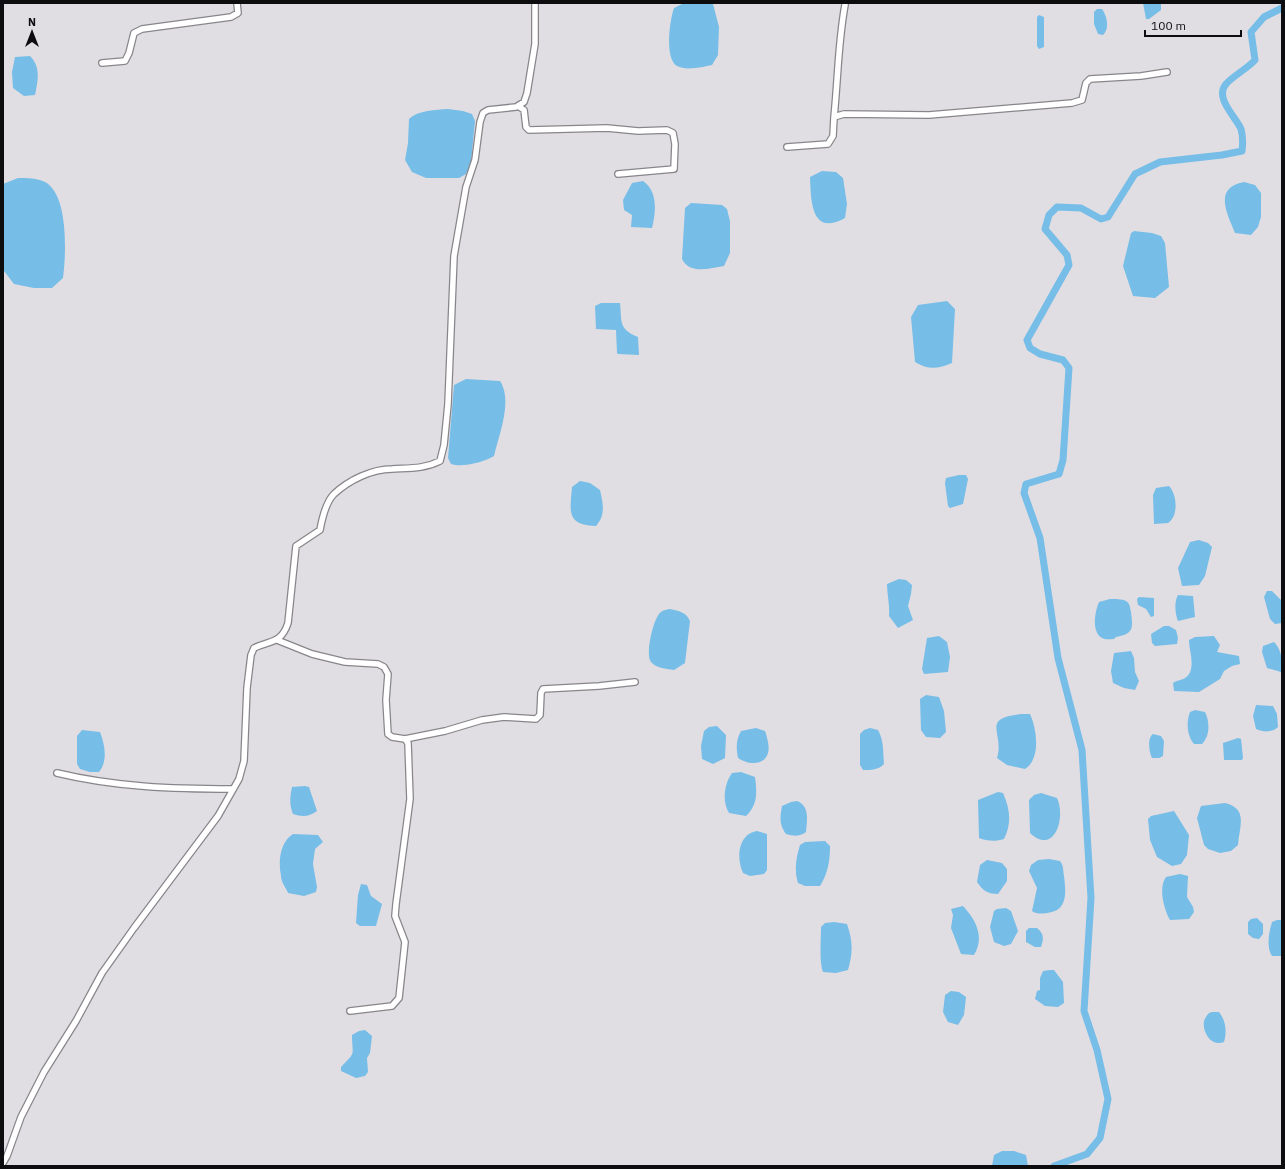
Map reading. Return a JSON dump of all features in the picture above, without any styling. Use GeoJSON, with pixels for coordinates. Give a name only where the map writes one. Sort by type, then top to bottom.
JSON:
{"type":"FeatureCollection","features":[{"type":"Feature","properties":{"kind":"street"},"geometry":{"type":"LineString","coordinates":[[102,63],[125,62],[134,33],[142,29],[231,17],[238,13],[237,3]]}},
{"type":"Feature","properties":{"kind":"street"},"geometry":{"type":"LineString","coordinates":[[3,1163],[21,1117],[44,1072],[76,1021],[102,973],[218,816],[239,779],[244,761],[246,688],[251,655],[254,648],[277,640],[284,634],[288,623],[296,546],[320,530],[323,517],[333,494],[356,479],[376,471],[427,467],[440,461],[444,445],[448,404],[448,364],[454,256],[466,187],[475,160],[480,122],[483,113],[488,110],[511,108],[524,102],[527,93],[535,44],[535,3]]}},
{"type":"Feature","properties":{"kind":"street"},"geometry":{"type":"LineString","coordinates":[[787,147],[828,144],[833,136],[838,83],[838,59],[845,5]]}},
{"type":"Feature","properties":{"kind":"street"},"geometry":{"type":"LineString","coordinates":[[834,117],[844,114],[929,115],[1072,103],[1082,100],[1086,83],[1090,79],[1141,76],[1167,72]]}},
{"type":"Feature","properties":{"kind":"street"},"geometry":{"type":"LineString","coordinates":[[518,106],[524,110],[526,127],[529,130],[606,128],[667,130],[674,133],[674,169],[618,174]]}},
{"type":"Feature","properties":{"kind":"street"},"geometry":{"type":"LineString","coordinates":[[277,640],[312,654],[345,662],[378,664],[384,667],[388,674],[386,700],[388,734],[392,737],[405,739],[446,731],[482,720],[504,717],[536,719],[540,715],[541,693],[543,689],[599,686],[635,682]]}},
{"type":"Feature","properties":{"kind":"street"},"geometry":{"type":"LineString","coordinates":[[350,1011],[392,1006],[399,998],[405,942],[395,916],[410,799],[408,743],[405,739]]}},
{"type":"Feature","properties":{"kind":"street"},"geometry":{"type":"LineString","coordinates":[[57,773],[81,779],[154,788],[233,789]]}},
{"type":"Feature","properties":{"kind":"water"},"geometry":{"type":"Polygon","coordinates":[[[684,3],[713,4],[719,27],[718,55],[712,65],[685,68],[677,66],[673,62],[669,47],[671,21],[674,8],[684,3]]]}},
{"type":"Feature","properties":{"kind":"water"},"geometry":{"type":"Polygon","coordinates":[[[1143,3],[1161,3],[1161,10],[1149,19],[1146,19],[1143,3]]]}},
{"type":"Feature","properties":{"kind":"water"},"geometry":{"type":"Polygon","coordinates":[[[1097,9],[1102,9],[1106,18],[1107,26],[1103,35],[1098,34],[1094,24],[1094,12],[1097,9]]]}},
{"type":"Feature","properties":{"kind":"water"},"geometry":{"type":"Polygon","coordinates":[[[1039,15],[1044,17],[1044,47],[1039,49],[1037,46],[1037,17],[1039,15]]]}},
{"type":"Feature","properties":{"kind":"water"},"geometry":{"type":"Polygon","coordinates":[[[30,56],[37,69],[37,84],[35,95],[24,96],[13,88],[12,72],[15,57],[30,56]]]}},
{"type":"Feature","properties":{"kind":"water"},"geometry":{"type":"Polygon","coordinates":[[[448,109],[472,114],[475,121],[471,162],[466,174],[459,178],[426,178],[412,172],[405,160],[408,143],[409,119],[422,112],[448,109]]]}},
{"type":"Feature","properties":{"kind":"water"},"geometry":{"type":"Polygon","coordinates":[[[822,171],[836,172],[843,178],[847,204],[845,218],[834,223],[825,223],[819,220],[815,214],[813,206],[810,177],[822,171]]]}},
{"type":"Feature","properties":{"kind":"water"},"geometry":{"type":"Polygon","coordinates":[[[18,178],[35,179],[45,182],[53,189],[58,199],[64,226],[65,255],[63,278],[52,288],[34,288],[14,284],[4,271],[3,184],[18,178]]]}},
{"type":"Feature","properties":{"kind":"water"},"geometry":{"type":"Polygon","coordinates":[[[643,181],[651,190],[655,202],[652,228],[631,227],[632,215],[624,210],[623,200],[632,183],[643,181]]]}},
{"type":"Feature","properties":{"kind":"water"},"geometry":{"type":"Polygon","coordinates":[[[1244,182],[1255,185],[1261,193],[1261,217],[1258,227],[1251,235],[1235,233],[1226,210],[1225,196],[1228,190],[1234,185],[1244,182]]]}},
{"type":"Feature","properties":{"kind":"water"},"geometry":{"type":"Polygon","coordinates":[[[691,203],[722,205],[727,209],[730,221],[730,253],[724,266],[707,269],[695,269],[686,264],[682,259],[685,208],[691,203]]]}},
{"type":"Feature","properties":{"kind":"water"},"geometry":{"type":"Polygon","coordinates":[[[1134,231],[1152,233],[1161,236],[1165,243],[1169,287],[1155,298],[1133,296],[1123,266],[1131,233],[1134,231]]]}},
{"type":"Feature","properties":{"kind":"water"},"geometry":{"type":"Polygon","coordinates":[[[947,301],[955,309],[952,363],[933,368],[920,365],[915,362],[911,317],[918,305],[947,301]]]}},
{"type":"Feature","properties":{"kind":"water"},"geometry":{"type":"Polygon","coordinates":[[[601,303],[620,303],[622,324],[627,331],[638,337],[639,355],[618,354],[616,330],[596,329],[595,306],[601,303]]]}},
{"type":"Feature","properties":{"kind":"water"},"geometry":{"type":"Polygon","coordinates":[[[466,379],[500,381],[504,389],[505,398],[504,418],[494,456],[473,464],[456,465],[451,464],[448,458],[454,385],[466,379]]]}},
{"type":"Feature","properties":{"kind":"water"},"geometry":{"type":"Polygon","coordinates":[[[966,475],[968,479],[963,504],[950,508],[948,506],[945,483],[946,478],[966,475]]]}},
{"type":"Feature","properties":{"kind":"water"},"geometry":{"type":"Polygon","coordinates":[[[580,481],[590,483],[600,490],[603,509],[601,518],[596,526],[579,523],[572,515],[572,487],[580,481]]]}},
{"type":"Feature","properties":{"kind":"water"},"geometry":{"type":"Polygon","coordinates":[[[1169,486],[1175,499],[1176,505],[1174,515],[1172,520],[1168,523],[1154,524],[1153,495],[1156,488],[1169,486]]]}},
{"type":"Feature","properties":{"kind":"water"},"geometry":{"type":"Polygon","coordinates":[[[1199,540],[1208,543],[1212,547],[1205,576],[1199,585],[1182,586],[1178,568],[1190,542],[1199,540]]]}},
{"type":"Feature","properties":{"kind":"water"},"geometry":{"type":"Polygon","coordinates":[[[899,579],[906,580],[912,585],[908,606],[913,620],[898,628],[889,616],[887,584],[899,579]]]}},
{"type":"Feature","properties":{"kind":"water"},"geometry":{"type":"Polygon","coordinates":[[[1267,591],[1272,591],[1282,601],[1282,623],[1275,624],[1270,619],[1264,597],[1267,591]]]}},
{"type":"Feature","properties":{"kind":"water"},"geometry":{"type":"Polygon","coordinates":[[[1178,595],[1193,596],[1195,617],[1178,621],[1175,608],[1178,595]]]}},
{"type":"Feature","properties":{"kind":"water"},"geometry":{"type":"Polygon","coordinates":[[[1139,597],[1154,598],[1154,616],[1151,617],[1146,609],[1138,605],[1137,599],[1139,597]]]}},
{"type":"Feature","properties":{"kind":"water"},"geometry":{"type":"Polygon","coordinates":[[[1110,599],[1123,600],[1128,603],[1130,606],[1132,626],[1129,632],[1122,636],[1114,639],[1106,639],[1102,638],[1096,631],[1095,616],[1099,602],[1110,599]]]}},
{"type":"Feature","properties":{"kind":"water"},"geometry":{"type":"Polygon","coordinates":[[[670,609],[684,614],[690,621],[685,663],[674,670],[656,666],[649,658],[650,638],[654,623],[661,612],[670,609]]]}},
{"type":"Feature","properties":{"kind":"water"},"geometry":{"type":"Polygon","coordinates":[[[1164,626],[1169,626],[1176,630],[1178,638],[1177,644],[1155,646],[1152,643],[1151,634],[1164,626]]]}},
{"type":"Feature","properties":{"kind":"water"},"geometry":{"type":"Polygon","coordinates":[[[939,636],[947,642],[950,657],[948,672],[924,674],[922,669],[927,638],[939,636]]]}},
{"type":"Feature","properties":{"kind":"water"},"geometry":{"type":"Polygon","coordinates":[[[1214,636],[1220,645],[1217,652],[1239,656],[1240,664],[1232,666],[1224,671],[1220,679],[1199,692],[1174,691],[1173,683],[1185,678],[1189,675],[1191,670],[1192,660],[1189,640],[1195,637],[1214,636]]]}},
{"type":"Feature","properties":{"kind":"water"},"geometry":{"type":"Polygon","coordinates":[[[1274,642],[1281,656],[1281,672],[1267,668],[1262,652],[1263,646],[1274,642]]]}},
{"type":"Feature","properties":{"kind":"water"},"geometry":{"type":"Polygon","coordinates":[[[1131,651],[1134,658],[1135,672],[1139,681],[1135,690],[1124,688],[1113,683],[1111,671],[1114,653],[1131,651]]]}},
{"type":"Feature","properties":{"kind":"water"},"geometry":{"type":"Polygon","coordinates":[[[926,695],[939,697],[944,711],[946,732],[940,738],[926,737],[921,730],[920,699],[926,695]]]}},
{"type":"Feature","properties":{"kind":"water"},"geometry":{"type":"Polygon","coordinates":[[[1256,705],[1273,706],[1277,714],[1278,727],[1276,729],[1262,731],[1256,729],[1253,716],[1256,705]]]}},
{"type":"Feature","properties":{"kind":"water"},"geometry":{"type":"Polygon","coordinates":[[[1195,710],[1205,712],[1208,720],[1207,737],[1202,744],[1194,744],[1189,733],[1188,724],[1190,712],[1195,710]]]}},
{"type":"Feature","properties":{"kind":"water"},"geometry":{"type":"Polygon","coordinates":[[[1030,714],[1036,735],[1034,758],[1025,769],[1007,765],[997,758],[999,749],[996,728],[997,723],[1001,719],[1009,716],[1030,714]]]}},
{"type":"Feature","properties":{"kind":"water"},"geometry":{"type":"Polygon","coordinates":[[[717,726],[726,735],[725,758],[713,764],[702,759],[701,746],[704,731],[709,727],[717,726]]]}},
{"type":"Feature","properties":{"kind":"water"},"geometry":{"type":"Polygon","coordinates":[[[756,728],[765,731],[769,751],[763,761],[750,763],[738,758],[737,741],[741,731],[756,728]]]}},
{"type":"Feature","properties":{"kind":"water"},"geometry":{"type":"Polygon","coordinates":[[[870,728],[878,730],[880,734],[883,747],[884,764],[877,769],[863,770],[860,765],[860,734],[864,730],[870,728]]]}},
{"type":"Feature","properties":{"kind":"water"},"geometry":{"type":"Polygon","coordinates":[[[82,730],[100,732],[105,758],[99,772],[90,772],[80,769],[77,764],[77,736],[82,730]]]}},
{"type":"Feature","properties":{"kind":"water"},"geometry":{"type":"Polygon","coordinates":[[[1153,734],[1161,736],[1164,741],[1163,756],[1159,758],[1152,758],[1150,752],[1149,742],[1153,734]]]}},
{"type":"Feature","properties":{"kind":"water"},"geometry":{"type":"Polygon","coordinates":[[[1238,738],[1241,739],[1242,760],[1224,760],[1223,743],[1238,738]]]}},
{"type":"Feature","properties":{"kind":"water"},"geometry":{"type":"Polygon","coordinates":[[[741,772],[755,777],[756,783],[755,803],[746,816],[729,813],[725,804],[725,793],[729,777],[732,773],[741,772]]]}},
{"type":"Feature","properties":{"kind":"water"},"geometry":{"type":"Polygon","coordinates":[[[292,787],[309,787],[317,811],[305,816],[299,816],[293,814],[291,807],[290,800],[292,787]]]}},
{"type":"Feature","properties":{"kind":"water"},"geometry":{"type":"Polygon","coordinates":[[[998,792],[1003,793],[1009,810],[1007,833],[1004,839],[997,841],[979,838],[978,800],[998,792]]]}},
{"type":"Feature","properties":{"kind":"water"},"geometry":{"type":"Polygon","coordinates":[[[1041,793],[1057,798],[1060,815],[1056,831],[1052,837],[1046,840],[1039,839],[1030,833],[1029,800],[1034,795],[1041,793]]]}},
{"type":"Feature","properties":{"kind":"water"},"geometry":{"type":"Polygon","coordinates":[[[797,801],[804,806],[807,818],[806,832],[796,836],[786,834],[782,827],[781,814],[782,806],[797,801]]]}},
{"type":"Feature","properties":{"kind":"water"},"geometry":{"type":"Polygon","coordinates":[[[1225,803],[1232,806],[1240,814],[1241,825],[1238,845],[1231,851],[1220,853],[1208,849],[1204,845],[1197,818],[1201,806],[1225,803]]]}},
{"type":"Feature","properties":{"kind":"water"},"geometry":{"type":"Polygon","coordinates":[[[1174,811],[1189,835],[1187,855],[1181,864],[1172,866],[1157,857],[1150,840],[1148,819],[1151,816],[1174,811]]]}},
{"type":"Feature","properties":{"kind":"water"},"geometry":{"type":"Polygon","coordinates":[[[757,831],[767,834],[767,870],[764,874],[750,876],[743,873],[739,854],[742,842],[751,833],[757,831]]]}},
{"type":"Feature","properties":{"kind":"water"},"geometry":{"type":"Polygon","coordinates":[[[293,834],[318,835],[323,842],[315,849],[313,864],[317,887],[316,892],[304,896],[288,893],[281,878],[281,852],[285,842],[293,834]]]}},
{"type":"Feature","properties":{"kind":"water"},"geometry":{"type":"Polygon","coordinates":[[[825,841],[830,846],[830,857],[827,872],[820,886],[805,886],[798,883],[796,864],[800,845],[805,842],[825,841]]]}},
{"type":"Feature","properties":{"kind":"water"},"geometry":{"type":"Polygon","coordinates":[[[1049,859],[1060,861],[1063,867],[1065,889],[1064,900],[1059,909],[1054,912],[1041,914],[1032,911],[1037,888],[1029,871],[1031,865],[1038,860],[1049,859]]]}},
{"type":"Feature","properties":{"kind":"water"},"geometry":{"type":"Polygon","coordinates":[[[987,860],[1002,863],[1007,869],[1007,881],[998,894],[986,891],[981,888],[977,882],[980,865],[987,860]]]}},
{"type":"Feature","properties":{"kind":"water"},"geometry":{"type":"Polygon","coordinates":[[[1180,874],[1188,876],[1187,897],[1193,907],[1194,912],[1189,919],[1170,920],[1164,904],[1162,887],[1166,877],[1180,874]]]}},
{"type":"Feature","properties":{"kind":"water"},"geometry":{"type":"Polygon","coordinates":[[[361,884],[367,885],[371,896],[382,904],[376,926],[360,926],[356,923],[358,895],[361,884]]]}},
{"type":"Feature","properties":{"kind":"water"},"geometry":{"type":"Polygon","coordinates":[[[963,906],[972,917],[978,929],[979,942],[974,955],[961,954],[951,928],[953,915],[951,909],[963,906]]]}},
{"type":"Feature","properties":{"kind":"water"},"geometry":{"type":"Polygon","coordinates":[[[1006,908],[1011,911],[1018,931],[1011,944],[1004,946],[994,942],[990,927],[994,911],[997,909],[1006,908]]]}},
{"type":"Feature","properties":{"kind":"water"},"geometry":{"type":"Polygon","coordinates":[[[1257,918],[1263,924],[1263,934],[1259,939],[1253,938],[1248,934],[1248,922],[1251,919],[1257,918]]]}},
{"type":"Feature","properties":{"kind":"water"},"geometry":{"type":"Polygon","coordinates":[[[1282,920],[1282,956],[1272,956],[1269,948],[1269,935],[1272,922],[1282,920]]]}},
{"type":"Feature","properties":{"kind":"water"},"geometry":{"type":"Polygon","coordinates":[[[834,922],[847,924],[851,942],[850,964],[848,970],[836,973],[823,972],[821,956],[821,927],[825,923],[834,922]]]}},
{"type":"Feature","properties":{"kind":"water"},"geometry":{"type":"Polygon","coordinates":[[[1029,928],[1037,928],[1041,932],[1043,939],[1041,947],[1035,947],[1026,942],[1026,931],[1029,928]]]}},
{"type":"Feature","properties":{"kind":"water"},"geometry":{"type":"Polygon","coordinates":[[[1054,970],[1063,982],[1064,1003],[1058,1007],[1045,1006],[1035,999],[1037,991],[1040,990],[1040,978],[1043,971],[1054,970]]]}},
{"type":"Feature","properties":{"kind":"water"},"geometry":{"type":"Polygon","coordinates":[[[951,991],[959,992],[966,997],[964,1015],[958,1025],[948,1022],[943,1012],[945,995],[951,991]]]}},
{"type":"Feature","properties":{"kind":"water"},"geometry":{"type":"Polygon","coordinates":[[[1219,1012],[1223,1019],[1226,1030],[1224,1042],[1216,1043],[1206,1034],[1204,1020],[1209,1013],[1219,1012]]]}},
{"type":"Feature","properties":{"kind":"water"},"geometry":{"type":"Polygon","coordinates":[[[365,1030],[372,1036],[370,1053],[367,1058],[368,1072],[365,1076],[356,1078],[341,1071],[341,1067],[352,1055],[352,1035],[359,1031],[365,1030]]]}},
{"type":"Feature","properties":{"kind":"water"},"geometry":{"type":"Polygon","coordinates":[[[1002,1151],[1014,1151],[1026,1155],[1028,1166],[992,1166],[994,1155],[1002,1151]]]}},
{"type":"Feature","properties":{"kind":"waterway"},"geometry":{"type":"LineString","coordinates":[[1054,1166],[1087,1154],[1100,1138],[1108,1099],[1097,1050],[1084,1011],[1091,898],[1082,750],[1058,658],[1040,538],[1024,493],[1026,484],[1059,474],[1063,460],[1069,368],[1063,360],[1040,354],[1030,348],[1027,340],[1069,265],[1067,255],[1045,229],[1049,215],[1057,207],[1081,208],[1101,219],[1108,217],[1135,174],[1160,162],[1222,155],[1242,151],[1243,140],[1241,129],[1224,101],[1223,89],[1229,81],[1255,60],[1251,32],[1264,17],[1282,8]]}}]}
